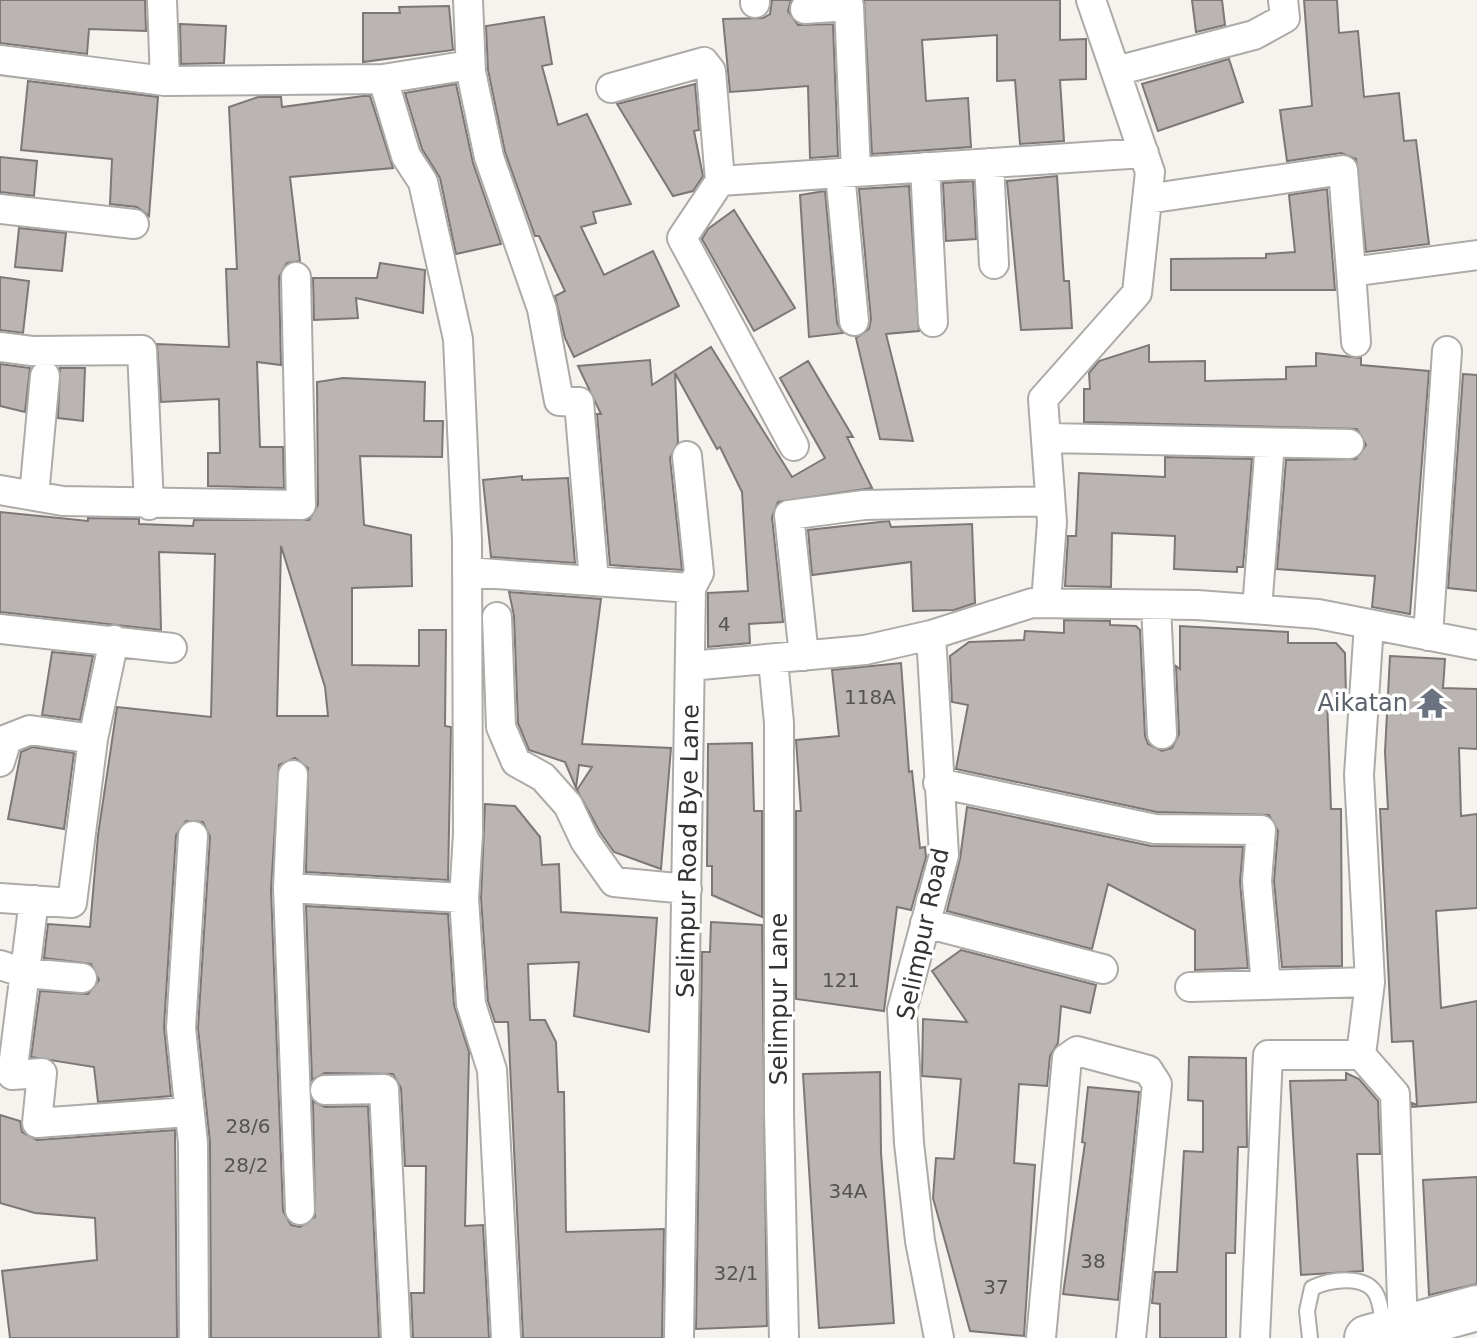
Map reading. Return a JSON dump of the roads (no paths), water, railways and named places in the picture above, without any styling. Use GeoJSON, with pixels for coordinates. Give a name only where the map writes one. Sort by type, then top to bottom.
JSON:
{"type":"FeatureCollection","features":[{"type":"Feature","properties":{"kind":"main road"},"geometry":{"type":"LineString","coordinates":[[1385,1334],[1477,1308]]}},
{"type":"Feature","properties":{"kind":"street"},"geometry":{"type":"LineString","coordinates":[[162,0],[165,81]]}},
{"type":"Feature","properties":{"kind":"street"},"geometry":{"type":"LineString","coordinates":[[468,0],[470,65],[489,157],[542,309],[559,401],[579,402],[594,581]]}},
{"type":"Feature","properties":{"kind":"street"},"geometry":{"type":"LineString","coordinates":[[1039,603],[1050,501],[1043,399],[1137,293],[1150,172],[1091,0]]}},
{"type":"Feature","properties":{"kind":"street"},"geometry":{"type":"LineString","coordinates":[[1116,71],[1254,35],[1285,18],[1283,0]]}},
{"type":"Feature","properties":{"kind":"street"},"geometry":{"type":"LineString","coordinates":[[805,9],[849,6],[848,172],[854,321]]}},
{"type":"Feature","properties":{"kind":"street"},"geometry":{"type":"LineString","coordinates":[[0,60],[165,81],[383,79],[470,65]]}},
{"type":"Feature","properties":{"kind":"street"},"geometry":{"type":"LineString","coordinates":[[611,88],[704,62],[711,71],[720,181],[682,238],[794,446]]}},
{"type":"Feature","properties":{"kind":"street"},"geometry":{"type":"LineString","coordinates":[[383,79],[406,156],[423,182],[458,339],[467,572],[468,834],[464,898],[471,1004],[492,1070],[506,1338]]}},
{"type":"Feature","properties":{"kind":"street"},"geometry":{"type":"LineString","coordinates":[[720,181],[1144,153]]}},
{"type":"Feature","properties":{"kind":"street"},"geometry":{"type":"LineString","coordinates":[[989,163],[994,264]]}},
{"type":"Feature","properties":{"kind":"street"},"geometry":{"type":"LineString","coordinates":[[925,167],[933,322]]}},
{"type":"Feature","properties":{"kind":"street"},"geometry":{"type":"LineString","coordinates":[[1147,199],[1343,170],[1356,342]]}},
{"type":"Feature","properties":{"kind":"street"},"geometry":{"type":"LineString","coordinates":[[0,209],[134,224]]}},
{"type":"Feature","properties":{"kind":"street"},"geometry":{"type":"LineString","coordinates":[[1351,272],[1477,255]]}},
{"type":"Feature","properties":{"kind":"street"},"geometry":{"type":"LineString","coordinates":[[0,490],[34,496],[149,505],[301,505],[296,277]]}},
{"type":"Feature","properties":{"kind":"street"},"geometry":{"type":"LineString","coordinates":[[0,347],[32,351],[142,350],[149,505]]}},
{"type":"Feature","properties":{"kind":"street"},"geometry":{"type":"LineString","coordinates":[[1428,636],[1447,351]]}},
{"type":"Feature","properties":{"kind":"street"},"geometry":{"type":"LineString","coordinates":[[34,496],[45,376]]}},
{"type":"Feature","properties":{"kind":"street"},"geometry":{"type":"LineString","coordinates":[[1048,438],[1349,444]]}},
{"type":"Feature","properties":{"kind":"street"},"geometry":{"type":"LineString","coordinates":[[1257,609],[1270,443]]}},
{"type":"Feature","properties":{"kind":"street","name":"Selimpur Road Bye Lane"},"geometry":{"type":"LineString","coordinates":[[679,1338],[691,588],[699,573],[687,456]]}},
{"type":"Feature","properties":{"kind":"street"},"geometry":{"type":"LineString","coordinates":[[804,656],[789,515],[864,505],[1050,501]]}},
{"type":"Feature","properties":{"kind":"street"},"geometry":{"type":"LineString","coordinates":[[467,572],[691,588]]}},
{"type":"Feature","properties":{"kind":"street"},"geometry":{"type":"LineString","coordinates":[[690,666],[865,650],[931,635],[1039,603],[1156,605],[1318,614],[1477,645]]}},
{"type":"Feature","properties":{"kind":"street"},"geometry":{"type":"LineString","coordinates":[[1156,605],[1162,734]]}},
{"type":"Feature","properties":{"kind":"street"},"geometry":{"type":"LineString","coordinates":[[497,617],[501,727],[516,762],[543,777],[568,805],[585,841],[614,882],[687,889]]}},
{"type":"Feature","properties":{"kind":"street"},"geometry":{"type":"LineString","coordinates":[[1369,624],[1359,775],[1370,982],[1361,1055],[1395,1094],[1385,1334]]}},
{"type":"Feature","properties":{"kind":"street"},"geometry":{"type":"LineString","coordinates":[[0,629],[172,648]]}},
{"type":"Feature","properties":{"kind":"street","name":"Selimpur Road"},"geometry":{"type":"LineString","coordinates":[[931,635],[944,855],[902,1010],[915,1199],[939,1338]]}},
{"type":"Feature","properties":{"kind":"street"},"geometry":{"type":"LineString","coordinates":[[0,898],[72,903],[93,739],[114,640]]}},
{"type":"Feature","properties":{"kind":"street","name":"Selimpur Lane"},"geometry":{"type":"LineString","coordinates":[[773,660],[779,723],[779,1113],[784,1338]]}},
{"type":"Feature","properties":{"kind":"street"},"geometry":{"type":"LineString","coordinates":[[0,762],[7,739],[30,730],[93,739]]}},
{"type":"Feature","properties":{"kind":"street"},"geometry":{"type":"LineString","coordinates":[[293,775],[288,888],[300,1210]]}},
{"type":"Feature","properties":{"kind":"street"},"geometry":{"type":"LineString","coordinates":[[938,783],[1155,829],[1261,830],[1257,881],[1266,985]]}},
{"type":"Feature","properties":{"kind":"street"},"geometry":{"type":"LineString","coordinates":[[193,836],[181,1028],[193,1143],[194,1338]]}},
{"type":"Feature","properties":{"kind":"street"},"geometry":{"type":"LineString","coordinates":[[288,888],[464,898]]}},
{"type":"Feature","properties":{"kind":"street"},"geometry":{"type":"LineString","coordinates":[[34,900],[12,969],[12,1075],[42,1073],[37,1123],[188,1112]]}},
{"type":"Feature","properties":{"kind":"street"},"geometry":{"type":"LineString","coordinates":[[925,923],[1103,969]]}},
{"type":"Feature","properties":{"kind":"street"},"geometry":{"type":"LineString","coordinates":[[12,969],[82,978]]}},
{"type":"Feature","properties":{"kind":"street"},"geometry":{"type":"LineString","coordinates":[[1190,987],[1370,982]]}},
{"type":"Feature","properties":{"kind":"street"},"geometry":{"type":"LineString","coordinates":[[1041,1338],[1067,1058],[1077,1051],[1148,1070],[1157,1084],[1131,1338]]}},
{"type":"Feature","properties":{"kind":"street"},"geometry":{"type":"LineString","coordinates":[[1255,1338],[1268,1055],[1361,1055]]}},
{"type":"Feature","properties":{"kind":"street"},"geometry":{"type":"LineString","coordinates":[[325,1090],[384,1089],[396,1338]]}},
{"type":"Feature","properties":{"kind":"lane"},"geometry":{"type":"LineString","coordinates":[[1310,1338],[1307,1311],[1312,1288],[1346,1280],[1364,1284],[1377,1296],[1385,1334]]}},
{"type":"Feature","properties":{"kind":"place","name":"Aikatan"},"geometry":{"type":"Point","coordinates":[1432,703]}}]}
